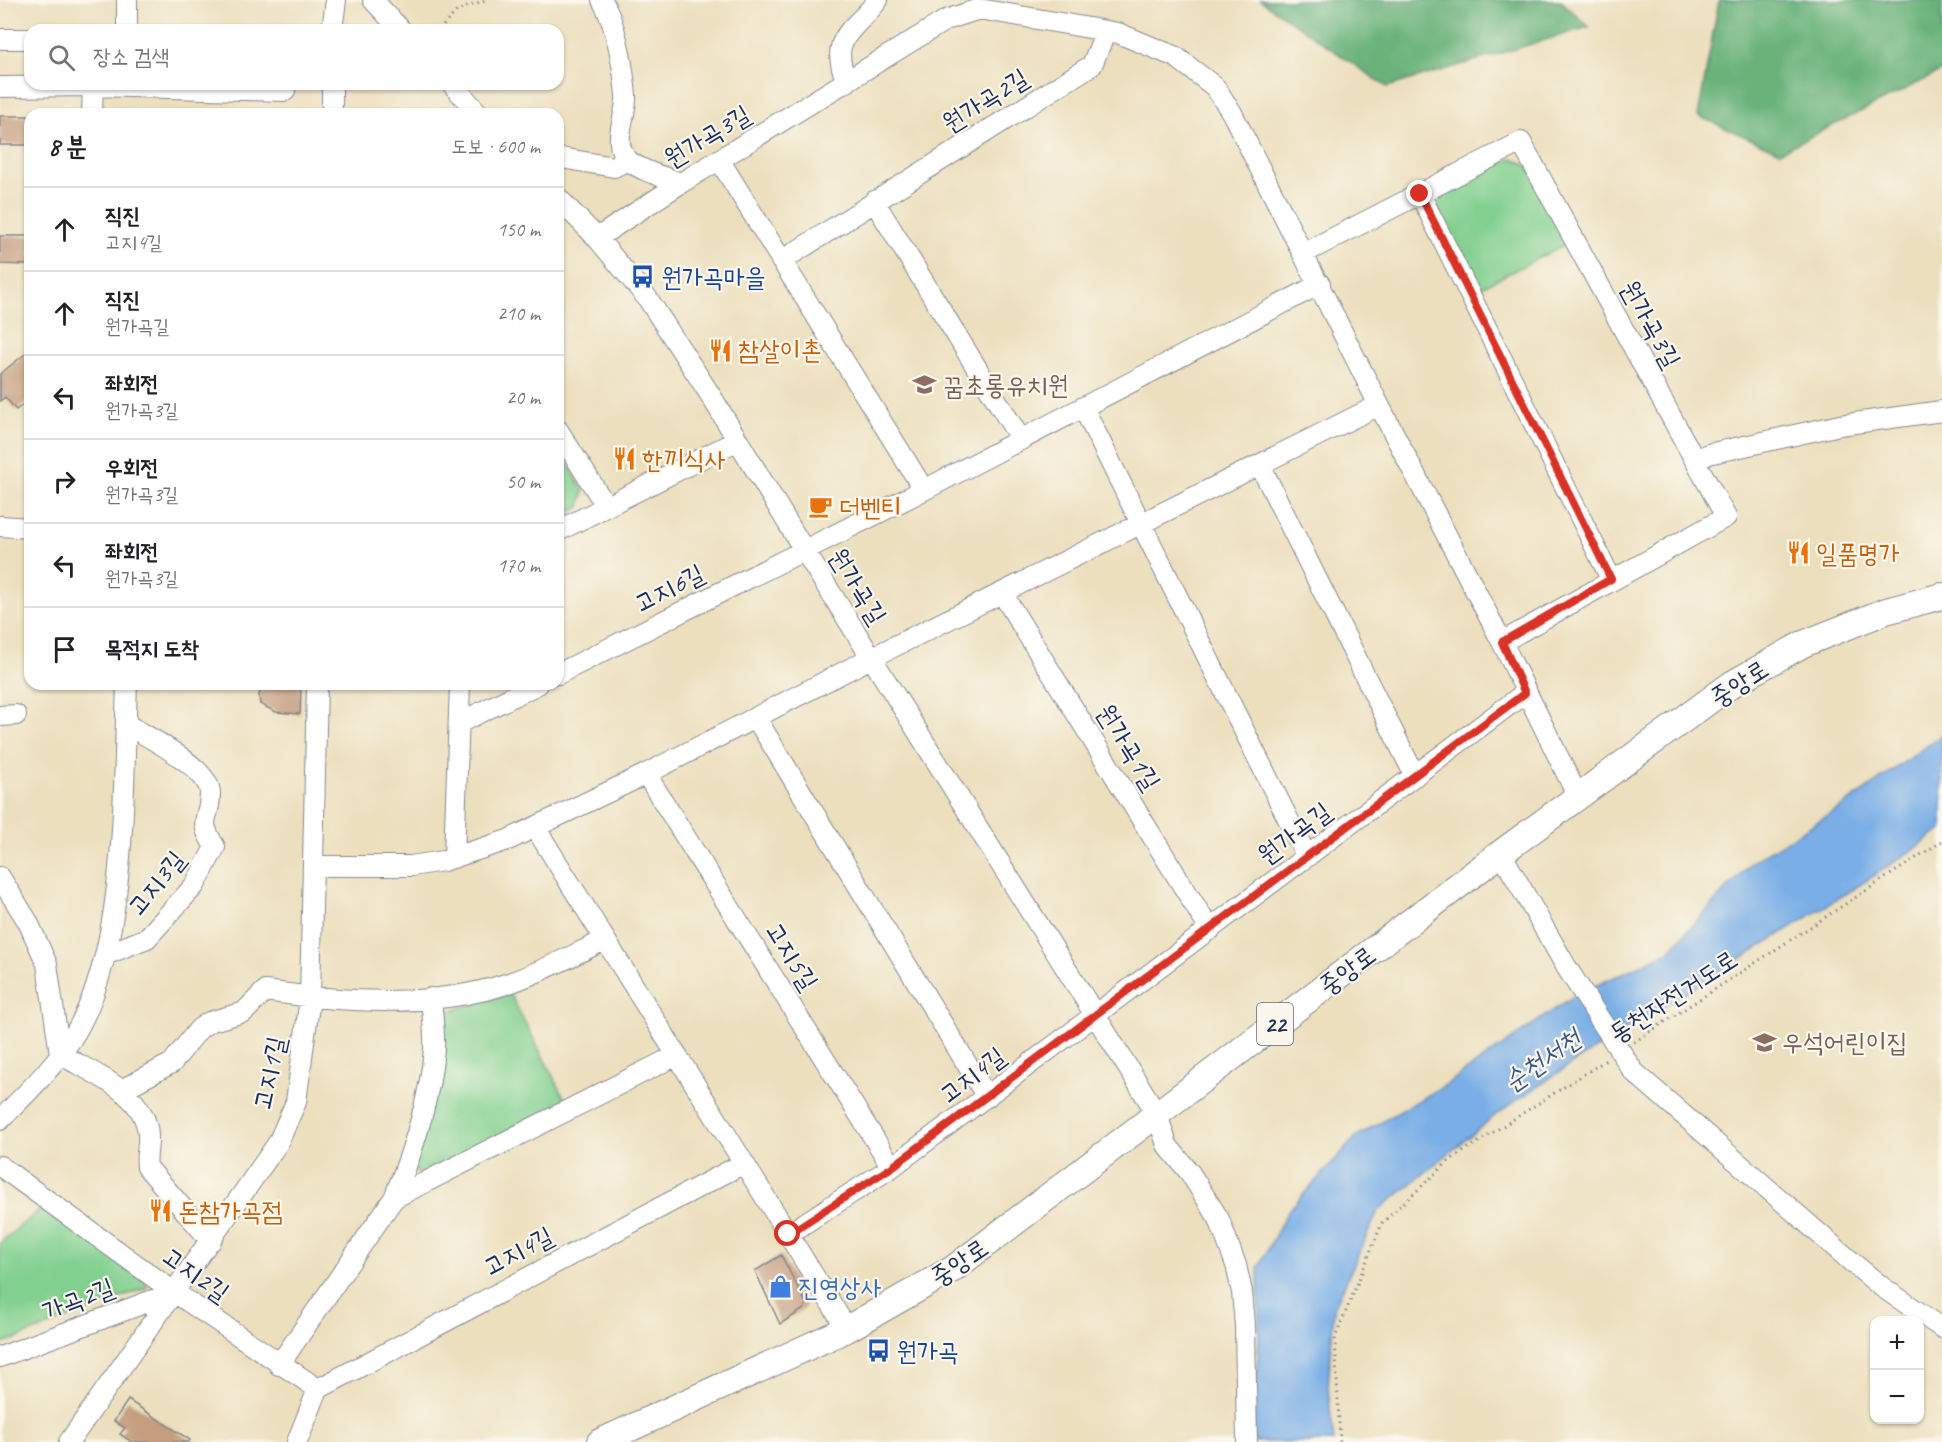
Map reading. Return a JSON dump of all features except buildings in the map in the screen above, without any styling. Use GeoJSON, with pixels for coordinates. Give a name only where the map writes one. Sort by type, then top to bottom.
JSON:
{"type":"FeatureCollection","features":[{"type":"Feature","properties":{"kind":"main road","name":"중앙로"},"geometry":{"type":"LineString","coordinates":[[600,1442],[847,1329],[953,1269],[1501,853],[1732,684],[1803,644],[1886,611],[1942,596]]}},
{"type":"Feature","properties":{"kind":"street"},"geometry":{"type":"LineString","coordinates":[[127,24],[128,0]]}},
{"type":"Feature","properties":{"kind":"street"},"geometry":{"type":"LineString","coordinates":[[333,24],[336,0]]}},
{"type":"Feature","properties":{"kind":"street"},"geometry":{"type":"LineString","coordinates":[[373,0],[395,24]]}},
{"type":"Feature","properties":{"kind":"street"},"geometry":{"type":"LineString","coordinates":[[602,0],[613,28],[626,92],[627,106],[619,131],[628,160],[681,183]]}},
{"type":"Feature","properties":{"kind":"street"},"geometry":{"type":"LineString","coordinates":[[847,82],[839,57],[840,46],[846,34],[878,0]]}},
{"type":"Feature","properties":{"kind":"street","name":"원가곡3길"},"geometry":{"type":"LineString","coordinates":[[597,238],[681,183],[946,20],[979,9],[1027,8],[1118,33],[1176,57],[1215,87],[1232,113],[1379,405],[1502,642],[1525,693],[1578,797]]}},
{"type":"Feature","properties":{"kind":"street","name":"원가곡2길"},"geometry":{"type":"LineString","coordinates":[[781,261],[1092,65],[1106,31]]}},
{"type":"Feature","properties":{"kind":"street"},"geometry":{"type":"LineString","coordinates":[[0,39],[24,39]]}},
{"type":"Feature","properties":{"kind":"street"},"geometry":{"type":"LineString","coordinates":[[0,87],[24,87]]}},
{"type":"Feature","properties":{"kind":"street"},"geometry":{"type":"LineString","coordinates":[[92,108],[93,90]]}},
{"type":"Feature","properties":{"kind":"street"},"geometry":{"type":"LineString","coordinates":[[247,90],[285,91]]}},
{"type":"Feature","properties":{"kind":"street"},"geometry":{"type":"LineString","coordinates":[[332,90],[332,108]]}},
{"type":"Feature","properties":{"kind":"street"},"geometry":{"type":"LineString","coordinates":[[457,90],[474,108]]}},
{"type":"Feature","properties":{"kind":"street","name":"원가곡3길"},"geometry":{"type":"LineString","coordinates":[[1304,253],[1521,142],[1726,516],[1502,642]]}},
{"type":"Feature","properties":{"kind":"street"},"geometry":{"type":"LineString","coordinates":[[564,159],[614,167],[628,160]]}},
{"type":"Feature","properties":{"kind":"street"},"geometry":{"type":"LineString","coordinates":[[720,160],[924,490]]}},
{"type":"Feature","properties":{"kind":"street"},"geometry":{"type":"LineString","coordinates":[[1420,194],[1611,579]]}},
{"type":"Feature","properties":{"kind":"street"},"geometry":{"type":"LineString","coordinates":[[874,201],[1021,440]]}},
{"type":"Feature","properties":{"kind":"street","name":"원가곡길"},"geometry":{"type":"LineString","coordinates":[[564,204],[597,238],[648,299],[1157,1114],[1167,1145],[1190,1173],[1219,1219],[1236,1265],[1242,1292],[1245,1325],[1247,1442]]}},
{"type":"Feature","properties":{"kind":"street"},"geometry":{"type":"LineString","coordinates":[[804,550],[1320,284]]}},
{"type":"Feature","properties":{"kind":"street"},"geometry":{"type":"LineString","coordinates":[[314,866],[411,866],[454,858],[508,840],[646,774],[871,658],[1379,405]]}},
{"type":"Feature","properties":{"kind":"street"},"geometry":{"type":"LineString","coordinates":[[1083,407],[1307,857]]}},
{"type":"Feature","properties":{"kind":"street"},"geometry":{"type":"LineString","coordinates":[[1696,460],[1708,454],[1840,425],[1942,411]]}},
{"type":"Feature","properties":{"kind":"street"},"geometry":{"type":"LineString","coordinates":[[564,440],[606,506]]}},
{"type":"Feature","properties":{"kind":"street"},"geometry":{"type":"LineString","coordinates":[[564,528],[738,440]]}},
{"type":"Feature","properties":{"kind":"street"},"geometry":{"type":"LineString","coordinates":[[1260,465],[1415,776]]}},
{"type":"Feature","properties":{"kind":"street"},"geometry":{"type":"LineString","coordinates":[[0,526],[24,528]]}},
{"type":"Feature","properties":{"kind":"street","name":"고지6길"},"geometry":{"type":"LineString","coordinates":[[564,671],[804,550]]}},
{"type":"Feature","properties":{"kind":"street","name":"원가곡1길"},"geometry":{"type":"LineString","coordinates":[[1002,593],[1210,930]]}},
{"type":"Feature","properties":{"kind":"street","name":"고지3길"},"geometry":{"type":"LineString","coordinates":[[60,1054],[77,1030],[90,1004],[105,955],[115,896],[127,690]]}},
{"type":"Feature","properties":{"kind":"street","name":"고지1길"},"geometry":{"type":"LineString","coordinates":[[69,1442],[278,1143],[296,1102],[310,998],[317,690]]}},
{"type":"Feature","properties":{"kind":"street"},"geometry":{"type":"LineString","coordinates":[[454,858],[460,690]]}},
{"type":"Feature","properties":{"kind":"street"},"geometry":{"type":"LineString","coordinates":[[459,723],[526,690]]}},
{"type":"Feature","properties":{"kind":"street","name":"원가곡길"},"geometry":{"type":"LineString","coordinates":[[1096,1016],[1525,693]]}},
{"type":"Feature","properties":{"kind":"street"},"geometry":{"type":"LineString","coordinates":[[756,718],[987,1097]]}},
{"type":"Feature","properties":{"kind":"street","name":"고지3길"},"geometry":{"type":"LineString","coordinates":[[105,955],[147,938],[195,885],[215,847],[205,831],[204,818],[210,793],[206,778],[185,760],[126,724]]}},
{"type":"Feature","properties":{"kind":"street","name":"고지5길"},"geometry":{"type":"LineString","coordinates":[[646,774],[892,1167]]}},
{"type":"Feature","properties":{"kind":"street"},"geometry":{"type":"LineString","coordinates":[[534,827],[847,1329]]}},
{"type":"Feature","properties":{"kind":"street"},"geometry":{"type":"LineString","coordinates":[[1501,853],[1567,968],[1633,1071],[1863,1272],[1942,1328]]}},
{"type":"Feature","properties":{"kind":"street"},"geometry":{"type":"LineString","coordinates":[[0,877],[28,922],[47,964],[60,1054]]}},
{"type":"Feature","properties":{"kind":"street"},"geometry":{"type":"LineString","coordinates":[[123,1089],[172,1063],[199,1029],[209,1022],[244,1012],[265,991],[310,998],[430,998],[471,994],[508,984],[605,940]]}},
{"type":"Feature","properties":{"kind":"street"},"geometry":{"type":"LineString","coordinates":[[279,1365],[394,1198],[406,1168],[430,1077],[434,1047],[430,998]]}},
{"type":"Feature","properties":{"kind":"street","name":"고지4길"},"geometry":{"type":"LineString","coordinates":[[788,1234],[892,1167],[1096,1016]]}},
{"type":"Feature","properties":{"kind":"street"},"geometry":{"type":"LineString","coordinates":[[60,1054],[123,1089],[142,1114],[148,1134],[147,1167],[211,1241]]}},
{"type":"Feature","properties":{"kind":"street"},"geometry":{"type":"LineString","coordinates":[[0,1120],[60,1054]]}},
{"type":"Feature","properties":{"kind":"street"},"geometry":{"type":"LineString","coordinates":[[394,1198],[676,1055]]}},
{"type":"Feature","properties":{"kind":"street","name":"고지4길"},"geometry":{"type":"LineString","coordinates":[[318,1389],[744,1163]]}},
{"type":"Feature","properties":{"kind":"street","name":"고지2길"},"geometry":{"type":"LineString","coordinates":[[0,1166],[174,1292],[279,1365],[318,1389]]}},
{"type":"Feature","properties":{"kind":"street","name":"가곡2길"},"geometry":{"type":"LineString","coordinates":[[0,1357],[174,1292]]}},
{"type":"Feature","properties":{"kind":"street"},"geometry":{"type":"LineString","coordinates":[[297,1442],[318,1389]]}},
{"type":"Feature","properties":{"kind":"path"},"geometry":{"type":"LineString","coordinates":[[445,24],[457,11],[485,0]]}},
{"type":"Feature","properties":{"kind":"path","name":"동천자전거도로"},"geometry":{"type":"LineString","coordinates":[[1628,1046],[1942,842]]}},
{"type":"Feature","properties":{"kind":"path","name":"동천자전거도로"},"geometry":{"type":"LineString","coordinates":[[1340,1442],[1335,1338],[1382,1223],[1450,1160],[1608,1059]]}},
{"type":"Feature","properties":{"kind":"green space"},"geometry":{"type":"Polygon","coordinates":[[[1260,0],[1560,0],[1589,27],[1387,87],[1260,0]]]}},
{"type":"Feature","properties":{"kind":"green space"},"geometry":{"type":"Polygon","coordinates":[[[1719,0],[1942,0],[1942,71],[1780,152],[1698,116],[1719,0]]]}},
{"type":"Feature","properties":{"kind":"green space"},"geometry":{"type":"Polygon","coordinates":[[[1512,158],[1527,165],[1568,243],[1478,289],[1434,209],[1438,196],[1512,158]]]}},
{"type":"Feature","properties":{"kind":"green space"},"geometry":{"type":"Polygon","coordinates":[[[564,458],[584,491],[580,507],[564,516],[564,458]]]}},
{"type":"Feature","properties":{"kind":"green space"},"geometry":{"type":"Polygon","coordinates":[[[510,994],[567,1103],[421,1175],[411,1167],[437,1014],[510,994]]]}},
{"type":"Feature","properties":{"kind":"green space"},"geometry":{"type":"Polygon","coordinates":[[[43,1207],[144,1278],[148,1287],[0,1345],[0,1243],[43,1207]]]}},
{"type":"Feature","properties":{"kind":"water","name":"순천서천"},"geometry":{"type":"Polygon","coordinates":[[[1942,735],[1942,830],[1869,879],[1579,1059],[1497,1114],[1378,1211],[1334,1308],[1328,1388],[1334,1442],[1253,1442],[1259,1337],[1258,1268],[1288,1211],[1357,1136],[1444,1086],[1574,996],[1668,952],[1753,861],[1840,808],[1942,735]]]}},
{"type":"Feature","properties":{"kind":"place","name":"원가곡마을"},"geometry":{"type":"Point","coordinates":[643,277]}},
{"type":"Feature","properties":{"kind":"place","name":"참살이촌"},"geometry":{"type":"Point","coordinates":[720,350]}},
{"type":"Feature","properties":{"kind":"place","name":"꿈초롱유치원"},"geometry":{"type":"Point","coordinates":[925,385]}},
{"type":"Feature","properties":{"kind":"place","name":"한끼식사"},"geometry":{"type":"Point","coordinates":[624,459]}},
{"type":"Feature","properties":{"kind":"place","name":"더벤티"},"geometry":{"type":"Point","coordinates":[821,507]}},
{"type":"Feature","properties":{"kind":"place","name":"일품명가"},"geometry":{"type":"Point","coordinates":[1798,553]}},
{"type":"Feature","properties":{"kind":"place","name":"우석어린이집"},"geometry":{"type":"Point","coordinates":[1764,1042]}},
{"type":"Feature","properties":{"kind":"place","name":"돈참가곡점"},"geometry":{"type":"Point","coordinates":[160,1211]}},
{"type":"Feature","properties":{"kind":"place","name":"진영상사"},"geometry":{"type":"Point","coordinates":[780,1287]}},
{"type":"Feature","properties":{"kind":"place","name":"원가곡"},"geometry":{"type":"Point","coordinates":[878,1351]}},
{"type":"Feature","properties":{"kind":"route"},"geometry":{"type":"LineString","coordinates":[[788,1234],[892,1167],[1525,693],[1502,642],[1611,579],[1420,194]]}}]}
